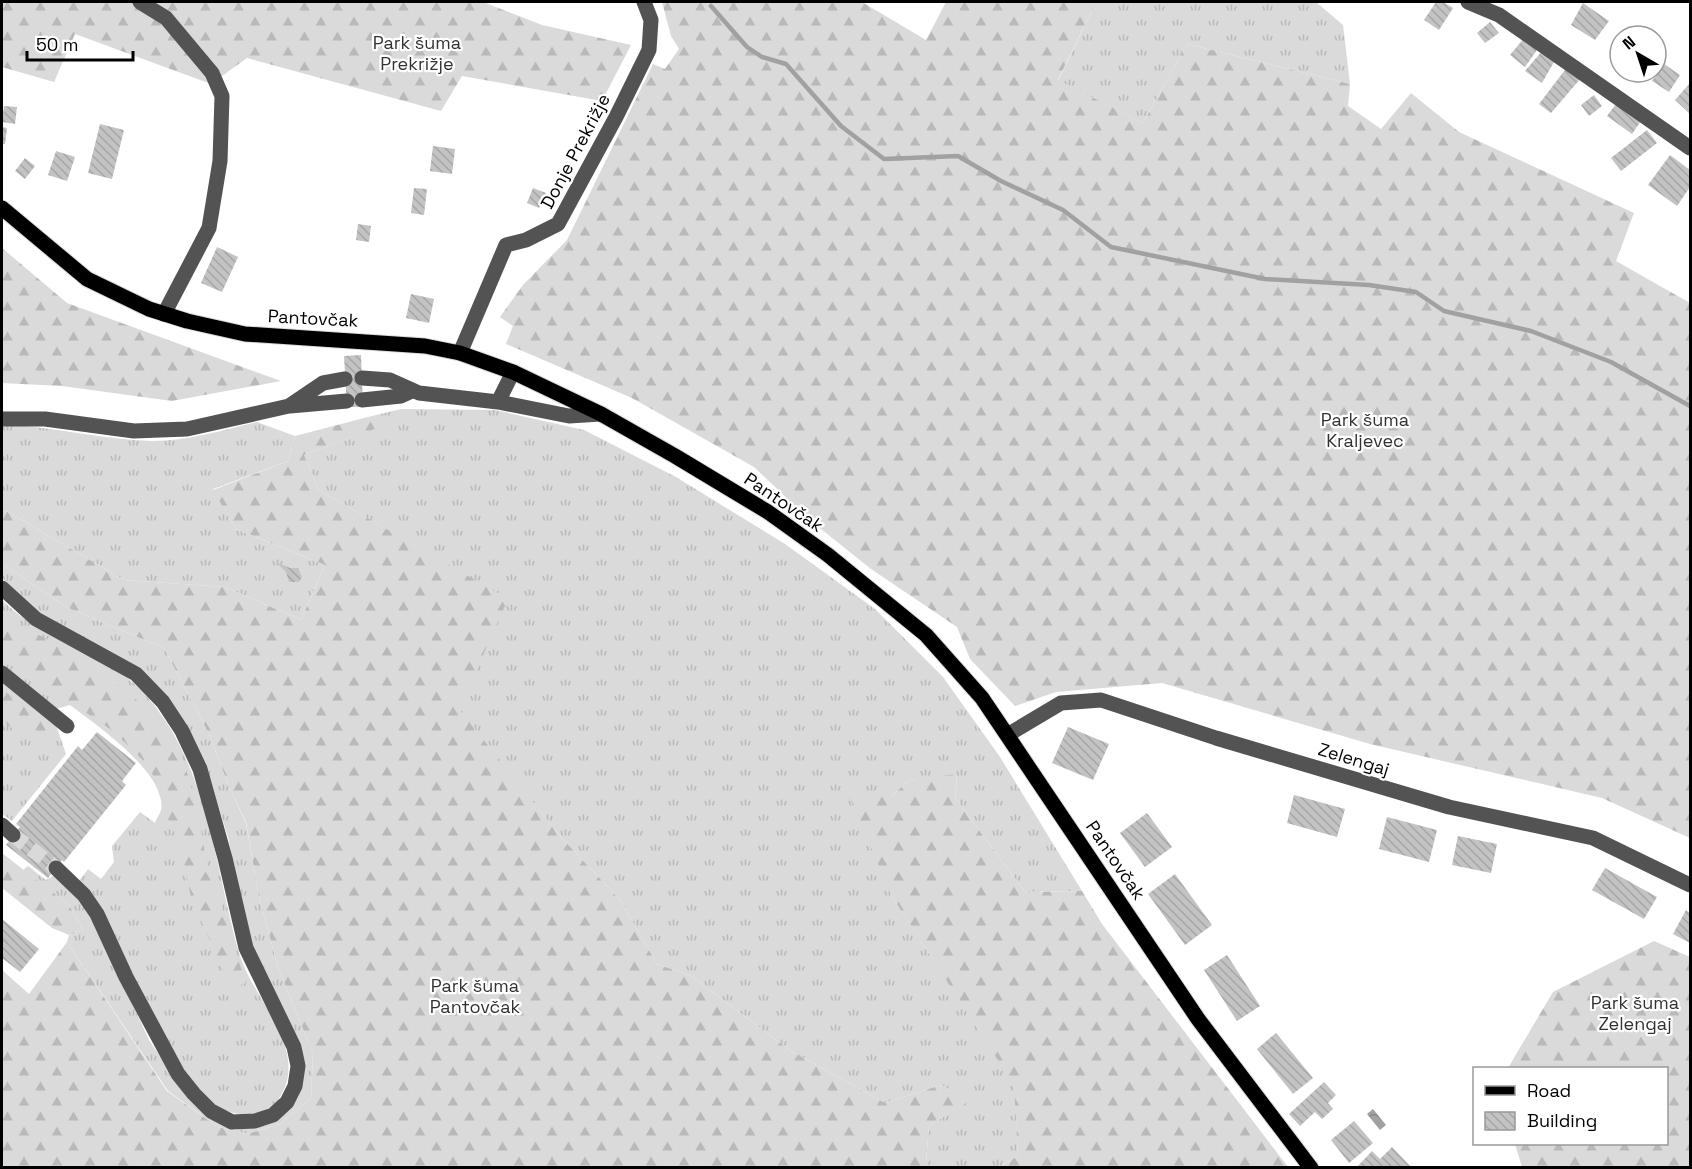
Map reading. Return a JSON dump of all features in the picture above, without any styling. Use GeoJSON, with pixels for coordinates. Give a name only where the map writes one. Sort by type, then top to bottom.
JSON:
{"type":"FeatureCollection","features":[{"type":"Feature","properties":{"kind":"main road","name":"Pantovčak"},"geometry":{"type":"LineString","coordinates":[[2,208],[87,279],[119,296],[164,314],[245,334],[377,341],[460,353],[513,372],[601,414],[734,490],[873,589],[926,634],[954,663],[1009,734],[1198,1019],[1311,1167]]}},
{"type":"Feature","properties":{"kind":"street"},"geometry":{"type":"LineString","coordinates":[[140,2],[166,18],[212,73],[222,96],[220,161],[209,228],[164,314]]}},
{"type":"Feature","properties":{"kind":"street","name":"Donje Prekrižje"},"geometry":{"type":"LineString","coordinates":[[460,353],[506,245],[526,240],[558,224],[616,117],[649,50],[651,20],[644,2]]}},
{"type":"Feature","properties":{"kind":"street"},"geometry":{"type":"LineString","coordinates":[[1468,2],[1499,15],[1690,148]]}},
{"type":"Feature","properties":{"kind":"street"},"geometry":{"type":"LineString","coordinates":[[498,402],[513,372]]}},
{"type":"Feature","properties":{"kind":"street"},"geometry":{"type":"LineString","coordinates":[[362,378],[390,380],[412,391],[433,396],[498,402],[569,416],[601,414]]}},
{"type":"Feature","properties":{"kind":"street"},"geometry":{"type":"LineString","coordinates":[[289,406],[323,383],[345,379]]}},
{"type":"Feature","properties":{"kind":"street"},"geometry":{"type":"LineString","coordinates":[[362,400],[401,396],[412,391]]}},
{"type":"Feature","properties":{"kind":"street"},"geometry":{"type":"LineString","coordinates":[[2,418],[45,419],[134,431],[176,430],[289,406],[347,401]]}},
{"type":"Feature","properties":{"kind":"street"},"geometry":{"type":"LineString","coordinates":[[2,588],[36,619],[136,674],[163,702],[182,731],[203,778],[246,948],[294,1047],[298,1066],[296,1086],[287,1102],[273,1115],[255,1121],[232,1122],[211,1110],[194,1094],[178,1074],[126,977],[97,914],[84,895],[56,867]]}},
{"type":"Feature","properties":{"kind":"street"},"geometry":{"type":"LineString","coordinates":[[2,673],[68,726]]}},
{"type":"Feature","properties":{"kind":"street","name":"Zelengaj"},"geometry":{"type":"LineString","coordinates":[[1009,734],[1061,703],[1101,700],[1216,738],[1449,807],[1593,838],[1690,885]]}},
{"type":"Feature","properties":{"kind":"green space","name":"Park šuma Prekrižje"},"geometry":{"type":"Polygon","coordinates":[[[2,2],[483,2],[542,25],[631,45],[602,101],[462,76],[441,111],[247,58],[211,84],[75,34],[54,82],[2,67],[2,2]]]}},
{"type":"Feature","properties":{"kind":"green space","name":"Park šuma Kraljevec"},"geometry":{"type":"Polygon","coordinates":[[[662,2],[862,2],[926,40],[946,2],[1096,2],[1058,80],[1143,123],[1187,44],[1350,84],[1348,106],[1381,129],[1411,93],[1459,132],[1634,213],[1616,261],[1690,303],[1690,838],[1602,798],[1370,744],[1162,683],[1056,692],[1015,706],[970,659],[957,627],[871,569],[811,521],[754,467],[632,398],[506,344],[513,326],[500,317],[523,285],[567,240],[653,64],[665,69],[679,49],[671,36],[662,2]]]}},
{"type":"Feature","properties":{"kind":"green space"},"geometry":{"type":"Polygon","coordinates":[[[1096,2],[1316,2],[1343,25],[1350,84],[1187,44],[1143,123],[1058,81],[1096,2]]]}},
{"type":"Feature","properties":{"kind":"green space"},"geometry":{"type":"Polygon","coordinates":[[[2,248],[67,303],[281,381],[172,401],[62,386],[2,383],[2,248]]]}},
{"type":"Feature","properties":{"kind":"green space"},"geometry":{"type":"Polygon","coordinates":[[[401,409],[495,410],[584,430],[676,477],[785,544],[875,609],[943,677],[1000,757],[1082,891],[1025,892],[955,798],[957,775],[909,780],[892,796],[891,895],[1015,1085],[1018,1156],[999,1167],[932,1167],[926,1164],[929,1126],[968,1101],[941,1085],[885,1103],[791,1051],[691,976],[657,964],[620,900],[561,837],[458,709],[507,599],[319,490],[304,455],[376,428],[368,417],[401,409]]]}},
{"type":"Feature","properties":{"kind":"green space","name":"Park šuma Pantovčak"},"geometry":{"type":"Polygon","coordinates":[[[368,417],[377,428],[304,455],[319,490],[508,599],[459,709],[561,837],[620,900],[657,964],[691,976],[791,1051],[885,1103],[941,1085],[969,1101],[929,1126],[926,1163],[932,1167],[2,1167],[2,970],[29,994],[67,942],[167,1091],[218,1127],[247,1134],[280,1124],[311,1098],[313,1053],[278,968],[258,892],[246,822],[229,787],[210,736],[164,648],[66,607],[2,563],[2,511],[8,512],[124,580],[225,587],[301,620],[325,565],[236,529],[213,490],[288,461],[295,436],[368,417]]]}},
{"type":"Feature","properties":{"kind":"green space"},"geometry":{"type":"Polygon","coordinates":[[[257,422],[295,436],[288,461],[213,489],[236,529],[325,565],[301,620],[225,587],[124,580],[8,512],[2,511],[2,427],[27,426],[116,438],[165,441],[218,432],[257,422]]]}},
{"type":"Feature","properties":{"kind":"green space"},"geometry":{"type":"Polygon","coordinates":[[[2,563],[66,607],[164,648],[210,736],[229,787],[246,823],[258,892],[278,968],[313,1053],[311,1098],[280,1124],[247,1134],[218,1127],[168,1091],[67,942],[69,935],[83,930],[69,905],[23,870],[28,866],[46,880],[54,875],[80,897],[95,922],[149,1040],[189,1100],[207,1117],[235,1130],[267,1125],[284,1114],[298,1098],[303,1079],[302,1046],[252,947],[228,837],[209,777],[164,695],[53,623],[16,594],[2,577],[2,563]]]}},
{"type":"Feature","properties":{"kind":"green space"},"geometry":{"type":"Polygon","coordinates":[[[2,600],[46,633],[111,667],[132,682],[144,693],[167,723],[182,750],[203,806],[239,953],[285,1047],[288,1078],[282,1094],[267,1110],[250,1115],[224,1110],[210,1101],[189,1078],[164,1039],[79,881],[88,869],[101,879],[114,862],[112,846],[140,812],[155,823],[161,810],[160,796],[142,766],[112,737],[70,705],[56,709],[2,665],[2,600]]]}},
{"type":"Feature","properties":{"kind":"green space"},"geometry":{"type":"Polygon","coordinates":[[[2,616],[72,652],[131,694],[179,746],[197,806],[207,866],[246,983],[231,988],[191,898],[181,846],[167,817],[150,767],[113,731],[19,667],[2,649],[2,616]]]}},
{"type":"Feature","properties":{"kind":"green space"},"geometry":{"type":"Polygon","coordinates":[[[2,680],[55,722],[66,754],[12,821],[2,814],[2,680]]]}},
{"type":"Feature","properties":{"kind":"green space"},"geometry":{"type":"Polygon","coordinates":[[[2,689],[49,725],[48,753],[2,721],[2,689]]]}},
{"type":"Feature","properties":{"kind":"green space"},"geometry":{"type":"Polygon","coordinates":[[[957,774],[955,798],[1025,892],[1082,891],[1102,924],[1288,1167],[999,1167],[1018,1156],[1014,1085],[891,895],[849,796],[892,796],[909,780],[957,774]]]}},
{"type":"Feature","properties":{"kind":"green space"},"geometry":{"type":"Polygon","coordinates":[[[2,853],[69,905],[83,930],[69,935],[52,928],[2,888],[2,853]]]}},
{"type":"Feature","properties":{"kind":"green space","name":"Park šuma Zelengaj"},"geometry":{"type":"Polygon","coordinates":[[[1654,941],[1690,957],[1690,1167],[1522,1167],[1515,1145],[1668,1145],[1668,1067],[1509,1067],[1553,992],[1654,941]]]}},
{"type":"Feature","properties":{"kind":"water"},"geometry":{"type":"Polygon","coordinates":[[[1373,1109],[1386,1125],[1380,1130],[1367,1114],[1373,1109]]]}},
{"type":"Feature","properties":{"kind":"building"},"geometry":{"type":"Polygon","coordinates":[[[1436,2],[1443,2],[1453,8],[1439,30],[1424,20],[1436,2]]]}},
{"type":"Feature","properties":{"kind":"building"},"geometry":{"type":"Polygon","coordinates":[[[1583,3],[1609,21],[1595,40],[1571,25],[1583,3]]]}},
{"type":"Feature","properties":{"kind":"building"},"geometry":{"type":"Polygon","coordinates":[[[1490,22],[1499,33],[1485,43],[1477,33],[1490,22]]]}},
{"type":"Feature","properties":{"kind":"building"},"geometry":{"type":"Polygon","coordinates":[[[1525,37],[1539,47],[1525,67],[1510,55],[1525,37]]]}},
{"type":"Feature","properties":{"kind":"building"},"geometry":{"type":"Polygon","coordinates":[[[1543,50],[1554,62],[1542,83],[1525,71],[1543,50]]]}},
{"type":"Feature","properties":{"kind":"building"},"geometry":{"type":"Polygon","coordinates":[[[1568,66],[1581,78],[1551,113],[1539,104],[1568,66]]]}},
{"type":"Feature","properties":{"kind":"building"},"geometry":{"type":"Polygon","coordinates":[[[1668,67],[1680,75],[1669,92],[1657,84],[1668,84],[1668,67]]]}},
{"type":"Feature","properties":{"kind":"building"},"geometry":{"type":"Polygon","coordinates":[[[1690,83],[1690,114],[1675,100],[1690,83]]]}},
{"type":"Feature","properties":{"kind":"building"},"geometry":{"type":"Polygon","coordinates":[[[1594,95],[1602,106],[1589,116],[1581,105],[1594,95]]]}},
{"type":"Feature","properties":{"kind":"building"},"geometry":{"type":"Polygon","coordinates":[[[1619,100],[1643,118],[1632,134],[1607,116],[1619,100]]]}},
{"type":"Feature","properties":{"kind":"building"},"geometry":{"type":"Polygon","coordinates":[[[4,106],[17,107],[15,124],[2,122],[4,106]]]}},
{"type":"Feature","properties":{"kind":"building"},"geometry":{"type":"Polygon","coordinates":[[[100,124],[124,130],[112,179],[88,173],[100,124]]]}},
{"type":"Feature","properties":{"kind":"building"},"geometry":{"type":"Polygon","coordinates":[[[2,127],[7,128],[5,144],[2,144],[2,127]]]}},
{"type":"Feature","properties":{"kind":"building"},"geometry":{"type":"Polygon","coordinates":[[[1647,130],[1657,143],[1621,171],[1611,158],[1647,130]]]}},
{"type":"Feature","properties":{"kind":"building"},"geometry":{"type":"Polygon","coordinates":[[[433,146],[455,149],[452,174],[430,171],[433,146]]]}},
{"type":"Feature","properties":{"kind":"building"},"geometry":{"type":"Polygon","coordinates":[[[56,151],[75,157],[67,181],[48,175],[56,151]]]}},
{"type":"Feature","properties":{"kind":"building"},"geometry":{"type":"Polygon","coordinates":[[[1670,155],[1690,170],[1690,187],[1677,206],[1648,185],[1670,155]]]}},
{"type":"Feature","properties":{"kind":"building"},"geometry":{"type":"Polygon","coordinates":[[[25,158],[35,166],[25,179],[15,171],[25,158]]]}},
{"type":"Feature","properties":{"kind":"building"},"geometry":{"type":"Polygon","coordinates":[[[414,188],[427,189],[424,215],[411,213],[414,188]]]}},
{"type":"Feature","properties":{"kind":"building"},"geometry":{"type":"Polygon","coordinates":[[[533,188],[546,193],[539,208],[527,203],[533,188]]]}},
{"type":"Feature","properties":{"kind":"building"},"geometry":{"type":"Polygon","coordinates":[[[358,224],[371,226],[369,242],[356,240],[358,224]]]}},
{"type":"Feature","properties":{"kind":"building"},"geometry":{"type":"Polygon","coordinates":[[[217,247],[238,257],[222,292],[201,283],[217,247]]]}},
{"type":"Feature","properties":{"kind":"building"},"geometry":{"type":"Polygon","coordinates":[[[411,294],[434,299],[429,323],[406,318],[411,294]]]}},
{"type":"Feature","properties":{"kind":"building"},"geometry":{"type":"Polygon","coordinates":[[[361,355],[363,407],[347,407],[344,356],[361,355]]]}},
{"type":"Feature","properties":{"kind":"building"},"geometry":{"type":"Polygon","coordinates":[[[276,562],[290,568],[298,568],[302,577],[299,582],[289,582],[286,572],[276,562]]]}},
{"type":"Feature","properties":{"kind":"building"},"geometry":{"type":"Polygon","coordinates":[[[1068,727],[1109,744],[1093,780],[1052,763],[1068,727]]]}},
{"type":"Feature","properties":{"kind":"building"},"geometry":{"type":"Polygon","coordinates":[[[97,732],[136,763],[122,781],[126,785],[64,862],[62,860],[48,878],[6,845],[20,827],[16,824],[78,746],[82,750],[97,732]]]}},
{"type":"Feature","properties":{"kind":"building"},"geometry":{"type":"Polygon","coordinates":[[[1294,795],[1345,809],[1337,837],[1287,823],[1294,795]]]}},
{"type":"Feature","properties":{"kind":"building"},"geometry":{"type":"Polygon","coordinates":[[[1147,813],[1172,847],[1145,867],[1120,833],[1147,813]]]}},
{"type":"Feature","properties":{"kind":"building"},"geometry":{"type":"Polygon","coordinates":[[[1387,817],[1437,830],[1429,862],[1379,849],[1387,817]]]}},
{"type":"Feature","properties":{"kind":"building"},"geometry":{"type":"Polygon","coordinates":[[[1458,836],[1497,844],[1491,873],[1452,865],[1458,836]]]}},
{"type":"Feature","properties":{"kind":"building"},"geometry":{"type":"Polygon","coordinates":[[[1605,868],[1657,897],[1644,919],[1592,890],[1605,868]]]}},
{"type":"Feature","properties":{"kind":"building"},"geometry":{"type":"Polygon","coordinates":[[[1175,874],[1212,925],[1185,945],[1148,894],[1175,874]]]}},
{"type":"Feature","properties":{"kind":"building"},"geometry":{"type":"Polygon","coordinates":[[[1686,910],[1690,913],[1690,943],[1673,934],[1686,910]]]}},
{"type":"Feature","properties":{"kind":"building"},"geometry":{"type":"Polygon","coordinates":[[[2,919],[39,949],[20,972],[2,958],[2,919]]]}},
{"type":"Feature","properties":{"kind":"building"},"geometry":{"type":"Polygon","coordinates":[[[1227,955],[1260,1006],[1237,1021],[1204,970],[1227,955]]]}},
{"type":"Feature","properties":{"kind":"building"},"geometry":{"type":"Polygon","coordinates":[[[1276,1033],[1313,1078],[1293,1094],[1257,1049],[1276,1033]]]}},
{"type":"Feature","properties":{"kind":"building"},"geometry":{"type":"Polygon","coordinates":[[[1324,1082],[1336,1095],[1328,1103],[1333,1109],[1322,1119],[1315,1112],[1300,1126],[1289,1114],[1324,1082]]]}},
{"type":"Feature","properties":{"kind":"building"},"geometry":{"type":"Polygon","coordinates":[[[1354,1121],[1373,1143],[1349,1163],[1331,1140],[1354,1121]]]}},
{"type":"Feature","properties":{"kind":"building"},"geometry":{"type":"Polygon","coordinates":[[[1392,1147],[1412,1168],[1356,1168],[1372,1151],[1380,1159],[1392,1147]]]}},
{"type":"Feature","properties":{"kind":"waterway"},"geometry":{"type":"LineString","coordinates":[[711,6],[747,47],[762,57],[786,64],[841,126],[884,159],[958,156],[1001,181],[1063,210],[1111,247],[1265,279],[1369,285],[1416,292],[1444,311],[1531,331],[1611,362],[1690,406]]}},
{"type":"Feature","properties":{"kind":"tunnel"},"geometry":{"type":"LineString","coordinates":[[13,835],[56,868]]}}]}
